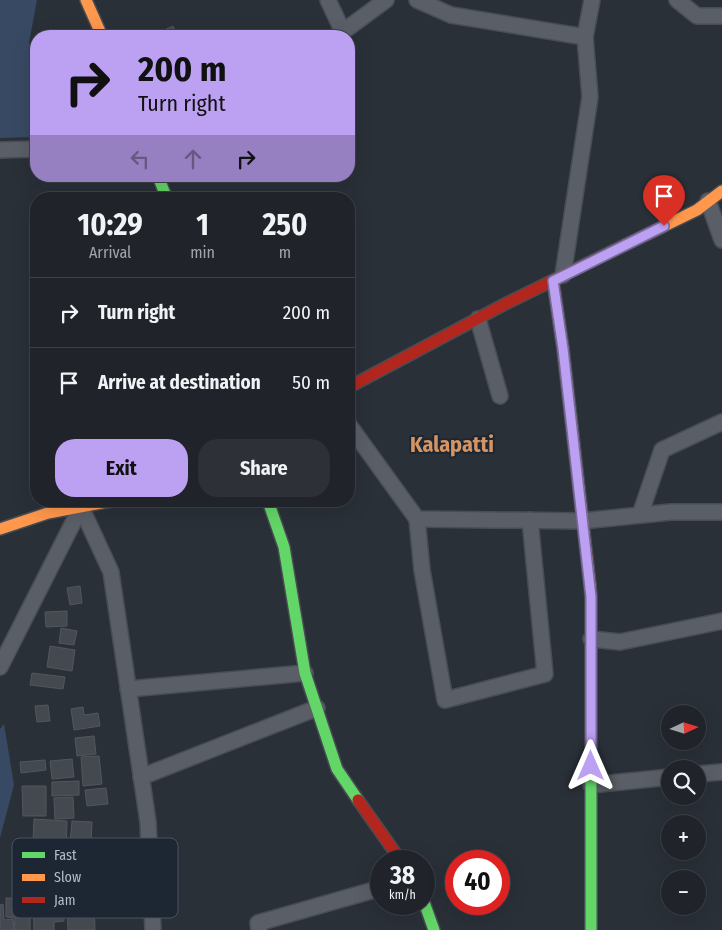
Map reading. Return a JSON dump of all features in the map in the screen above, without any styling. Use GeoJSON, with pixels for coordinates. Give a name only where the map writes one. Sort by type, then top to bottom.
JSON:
{"type":"FeatureCollection","features":[{"type":"Feature","properties":{"kind":"main road"},"geometry":{"type":"LineString","coordinates":[[86,0],[99,30]]}},
{"type":"Feature","properties":{"kind":"main road"},"geometry":{"type":"LineString","coordinates":[[355,384],[478,318],[697,210],[722,191]]}},
{"type":"Feature","properties":{"kind":"main road"},"geometry":{"type":"LineString","coordinates":[[558,278],[563,349],[591,597],[591,930]]}},
{"type":"Feature","properties":{"kind":"main road"},"geometry":{"type":"LineString","coordinates":[[0,529],[48,513],[81,507]]}},
{"type":"Feature","properties":{"kind":"main road"},"geometry":{"type":"LineString","coordinates":[[270,507],[284,547],[305,673],[336,769],[393,850]]}},
{"type":"Feature","properties":{"kind":"main road"},"geometry":{"type":"LineString","coordinates":[[429,915],[434,930]]}},
{"type":"Feature","properties":{"kind":"street"},"geometry":{"type":"LineString","coordinates":[[328,0],[339,30]]}},
{"type":"Feature","properties":{"kind":"street"},"geometry":{"type":"LineString","coordinates":[[345,30],[386,0]]}},
{"type":"Feature","properties":{"kind":"street"},"geometry":{"type":"LineString","coordinates":[[417,0],[451,15],[584,37]]}},
{"type":"Feature","properties":{"kind":"street"},"geometry":{"type":"LineString","coordinates":[[558,278],[590,97],[584,37],[592,0]]}},
{"type":"Feature","properties":{"kind":"street"},"geometry":{"type":"LineString","coordinates":[[677,0],[697,16],[722,16]]}},
{"type":"Feature","properties":{"kind":"street"},"geometry":{"type":"LineString","coordinates":[[0,150],[30,149]]}},
{"type":"Feature","properties":{"kind":"street"},"geometry":{"type":"LineString","coordinates":[[708,201],[722,240]]}},
{"type":"Feature","properties":{"kind":"street"},"geometry":{"type":"LineString","coordinates":[[478,318],[500,396]]}},
{"type":"Feature","properties":{"kind":"street"},"geometry":{"type":"LineString","coordinates":[[640,515],[662,450],[722,422]]}},
{"type":"Feature","properties":{"kind":"street"},"geometry":{"type":"LineString","coordinates":[[355,433],[417,519],[422,570],[446,700],[545,674],[530,520]]}},
{"type":"Feature","properties":{"kind":"street"},"geometry":{"type":"LineString","coordinates":[[0,667],[81,507]]}},
{"type":"Feature","properties":{"kind":"street"},"geometry":{"type":"LineString","coordinates":[[81,507],[111,572],[148,822],[149,838]]}},
{"type":"Feature","properties":{"kind":"street"},"geometry":{"type":"LineString","coordinates":[[417,519],[582,521],[671,512],[722,512]]}},
{"type":"Feature","properties":{"kind":"street"},"geometry":{"type":"LineString","coordinates":[[591,639],[620,642],[722,620]]}},
{"type":"Feature","properties":{"kind":"street"},"geometry":{"type":"LineString","coordinates":[[128,688],[305,673]]}},
{"type":"Feature","properties":{"kind":"street"},"geometry":{"type":"LineString","coordinates":[[141,777],[317,708]]}},
{"type":"Feature","properties":{"kind":"street"},"geometry":{"type":"LineString","coordinates":[[706,773],[722,772]]}},
{"type":"Feature","properties":{"kind":"street"},"geometry":{"type":"LineString","coordinates":[[591,785],[661,778]]}},
{"type":"Feature","properties":{"kind":"street"},"geometry":{"type":"LineString","coordinates":[[259,930],[258,923],[370,891]]}},
{"type":"Feature","properties":{"kind":"water"},"geometry":{"type":"Polygon","coordinates":[[[0,0],[37,0],[29,43],[30,137],[0,138],[0,0]]]}},
{"type":"Feature","properties":{"kind":"water"},"geometry":{"type":"Polygon","coordinates":[[[4,724],[14,785],[0,838],[0,729],[4,724]]]}},
{"type":"Feature","properties":{"kind":"building"},"geometry":{"type":"Polygon","coordinates":[[[173,26],[175,30],[164,30],[173,26]]]}},
{"type":"Feature","properties":{"kind":"building"},"geometry":{"type":"Polygon","coordinates":[[[80,586],[82,603],[70,605],[67,588],[80,586]]]}},
{"type":"Feature","properties":{"kind":"building"},"geometry":{"type":"Polygon","coordinates":[[[67,611],[67,626],[46,627],[45,612],[67,611]]]}},
{"type":"Feature","properties":{"kind":"building"},"geometry":{"type":"Polygon","coordinates":[[[61,628],[77,631],[74,645],[59,643],[61,628]]]}},
{"type":"Feature","properties":{"kind":"building"},"geometry":{"type":"Polygon","coordinates":[[[50,646],[75,650],[72,671],[47,667],[50,646]]]}},
{"type":"Feature","properties":{"kind":"building"},"geometry":{"type":"Polygon","coordinates":[[[32,673],[65,677],[63,689],[30,685],[32,673]]]}},
{"type":"Feature","properties":{"kind":"building"},"geometry":{"type":"Polygon","coordinates":[[[48,705],[50,721],[37,722],[35,706],[48,705]]]}},
{"type":"Feature","properties":{"kind":"building"},"geometry":{"type":"Polygon","coordinates":[[[83,707],[84,715],[98,713],[100,726],[74,730],[71,709],[83,707]]]}},
{"type":"Feature","properties":{"kind":"building"},"geometry":{"type":"Polygon","coordinates":[[[94,736],[96,754],[77,756],[75,738],[94,736]]]}},
{"type":"Feature","properties":{"kind":"building"},"geometry":{"type":"Polygon","coordinates":[[[99,756],[102,784],[83,786],[81,757],[99,756]]]}},
{"type":"Feature","properties":{"kind":"building"},"geometry":{"type":"Polygon","coordinates":[[[72,759],[74,777],[52,779],[50,761],[72,759]]]}},
{"type":"Feature","properties":{"kind":"building"},"geometry":{"type":"Polygon","coordinates":[[[45,760],[46,770],[21,773],[20,762],[45,760]]]}},
{"type":"Feature","properties":{"kind":"building"},"geometry":{"type":"Polygon","coordinates":[[[79,781],[79,795],[52,796],[52,782],[79,781]]]}},
{"type":"Feature","properties":{"kind":"building"},"geometry":{"type":"Polygon","coordinates":[[[22,786],[46,786],[46,816],[23,816],[22,786]]]}},
{"type":"Feature","properties":{"kind":"building"},"geometry":{"type":"Polygon","coordinates":[[[106,788],[108,804],[87,806],[85,790],[106,788]]]}},
{"type":"Feature","properties":{"kind":"building"},"geometry":{"type":"Polygon","coordinates":[[[73,797],[74,818],[55,819],[54,798],[73,797]]]}},
{"type":"Feature","properties":{"kind":"building"},"geometry":{"type":"Polygon","coordinates":[[[34,819],[67,821],[66,838],[33,838],[34,819]]]}},
{"type":"Feature","properties":{"kind":"building"},"geometry":{"type":"Polygon","coordinates":[[[72,821],[92,822],[91,838],[70,838],[72,821]]]}},
{"type":"Feature","properties":{"kind":"building"},"geometry":{"type":"Polygon","coordinates":[[[6,898],[12,898],[12,918],[6,917],[6,898]]]}},
{"type":"Feature","properties":{"kind":"building"},"geometry":{"type":"Polygon","coordinates":[[[3,904],[4,920],[13,919],[14,930],[0,930],[0,905],[3,904]]]}},
{"type":"Feature","properties":{"kind":"building"},"geometry":{"type":"Polygon","coordinates":[[[15,918],[30,918],[30,930],[14,930],[15,918]]]}},
{"type":"Feature","properties":{"kind":"building"},"geometry":{"type":"Polygon","coordinates":[[[34,918],[64,918],[64,921],[54,922],[54,930],[34,930],[34,918]]]}},
{"type":"Feature","properties":{"kind":"building"},"geometry":{"type":"Polygon","coordinates":[[[68,918],[95,918],[95,930],[68,930],[68,918]]]}},
{"type":"Feature","properties":{"kind":"traffic: fast"},"geometry":{"type":"LineString","coordinates":[[160,182],[164,192]]}},
{"type":"Feature","properties":{"kind":"traffic: fast"},"geometry":{"type":"LineString","coordinates":[[270,507],[284,547],[305,673],[337,769],[358,800]]}},
{"type":"Feature","properties":{"kind":"traffic: fast"},"geometry":{"type":"LineString","coordinates":[[590,585],[591,930]]}},
{"type":"Feature","properties":{"kind":"traffic: fast"},"geometry":{"type":"LineString","coordinates":[[429,915],[434,930]]}},
{"type":"Feature","properties":{"kind":"traffic: slow"},"geometry":{"type":"LineString","coordinates":[[86,0],[99,30]]}},
{"type":"Feature","properties":{"kind":"traffic: slow"},"geometry":{"type":"LineString","coordinates":[[625,245],[697,210],[722,191]]}},
{"type":"Feature","properties":{"kind":"traffic: slow"},"geometry":{"type":"LineString","coordinates":[[553,281],[563,349],[590,585]]}},
{"type":"Feature","properties":{"kind":"traffic: slow"},"geometry":{"type":"LineString","coordinates":[[0,529],[48,513],[80,507]]}},
{"type":"Feature","properties":{"kind":"traffic: jam"},"geometry":{"type":"LineString","coordinates":[[355,384],[507,303],[625,245]]}},
{"type":"Feature","properties":{"kind":"traffic: jam"},"geometry":{"type":"LineString","coordinates":[[358,800],[393,850]]}},
{"type":"Feature","properties":{"kind":"district","name":"Kalapatti"},"geometry":{"type":"Point","coordinates":[452,444]}},
{"type":"Feature","properties":{"kind":"route"},"geometry":{"type":"LineString","coordinates":[[591,766],[591,597],[563,349],[553,281],[664,226]]}}]}
